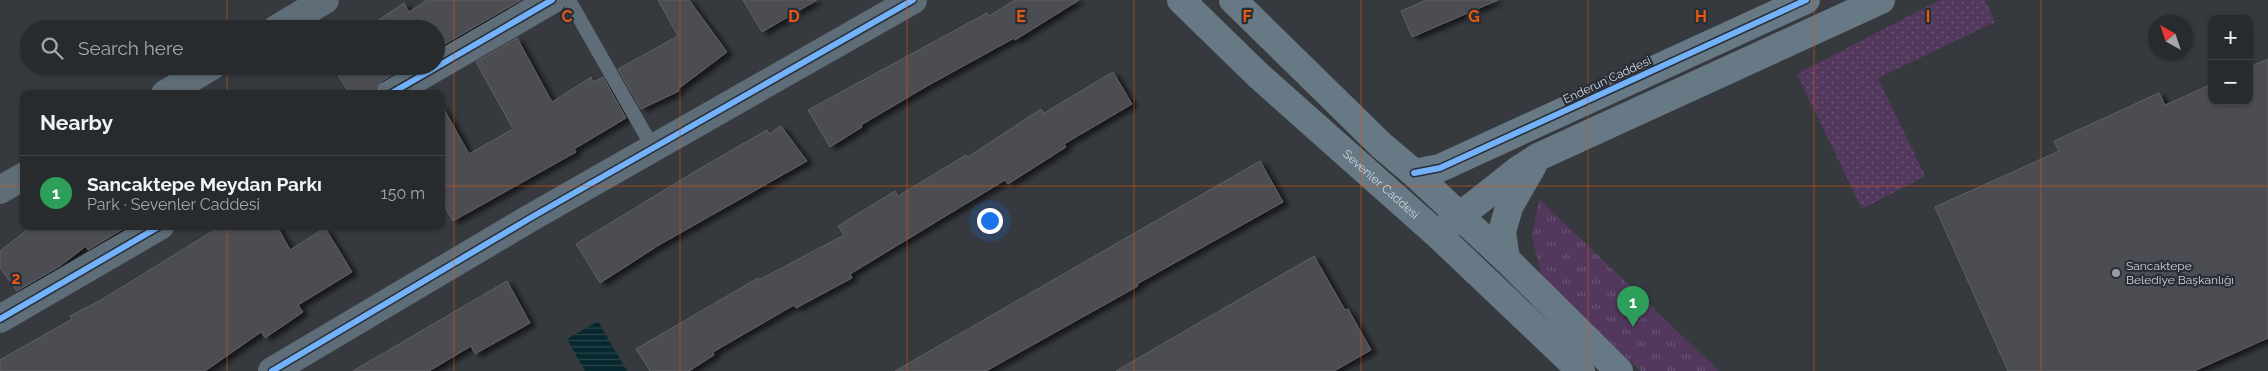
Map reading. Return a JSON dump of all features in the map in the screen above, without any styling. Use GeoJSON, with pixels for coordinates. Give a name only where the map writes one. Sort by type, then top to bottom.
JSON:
{"type":"FeatureCollection","features":[{"type":"Feature","properties":{"kind":"main road","name":"Sevenler Caddesi"},"geometry":{"type":"LineString","coordinates":[[1181,0],[1258,75],[1438,235],[1581,371]]}},
{"type":"Feature","properties":{"kind":"main road"},"geometry":{"type":"LineString","coordinates":[[1233,0],[1381,145],[1459,214],[1506,259],[1611,368]]}},
{"type":"Feature","properties":{"kind":"main road","name":"Enderun Caddesi"},"geometry":{"type":"LineString","coordinates":[[1414,173],[1440,168],[1806,0]]}},
{"type":"Feature","properties":{"kind":"main road"},"geometry":{"type":"LineString","coordinates":[[1438,235],[1459,214],[1538,157],[1881,0]]}},
{"type":"Feature","properties":{"kind":"main road"},"geometry":{"type":"LineString","coordinates":[[1506,259],[1502,232],[1510,207],[1538,157]]}},
{"type":"Feature","properties":{"kind":"street"},"geometry":{"type":"LineString","coordinates":[[291,20],[325,0]]}},
{"type":"Feature","properties":{"kind":"street"},"geometry":{"type":"LineString","coordinates":[[445,62],[552,0]]}},
{"type":"Feature","properties":{"kind":"street"},"geometry":{"type":"LineString","coordinates":[[272,371],[532,217],[913,0]]}},
{"type":"Feature","properties":{"kind":"street"},"geometry":{"type":"LineString","coordinates":[[172,90],[197,75]]}},
{"type":"Feature","properties":{"kind":"street"},"geometry":{"type":"LineString","coordinates":[[397,90],[423,75]]}},
{"type":"Feature","properties":{"kind":"street"},"geometry":{"type":"LineString","coordinates":[[0,190],[20,178]]}},
{"type":"Feature","properties":{"kind":"street"},"geometry":{"type":"LineString","coordinates":[[0,319],[153,230]]}},
{"type":"Feature","properties":{"kind":"lane"},"geometry":{"type":"LineString","coordinates":[[569,0],[653,148]]}},
{"type":"Feature","properties":{"kind":"green space"},"geometry":{"type":"Polygon","coordinates":[[[1940,0],[1985,0],[1995,22],[1878,78],[1925,176],[1862,209],[1797,74],[1940,0]]]}},
{"type":"Feature","properties":{"kind":"green space"},"geometry":{"type":"Polygon","coordinates":[[[1539,199],[1719,371],[1641,371],[1543,284],[1532,236],[1539,199]]]}},
{"type":"Feature","properties":{"kind":"water"},"geometry":{"type":"Polygon","coordinates":[[[598,321],[627,371],[585,371],[567,339],[598,321]]]}},
{"type":"Feature","properties":{"kind":"building"},"geometry":{"type":"Polygon","coordinates":[[[427,0],[521,0],[445,44],[445,20],[378,20],[404,3],[409,12],[427,0]]]}},
{"type":"Feature","properties":{"kind":"building"},"geometry":{"type":"Polygon","coordinates":[[[658,0],[689,0],[727,52],[678,89],[679,91],[641,109],[618,69],[678,36],[658,0]]]}},
{"type":"Feature","properties":{"kind":"building"},"geometry":{"type":"Polygon","coordinates":[[[743,0],[817,0],[762,32],[743,0]]]}},
{"type":"Feature","properties":{"kind":"building"},"geometry":{"type":"Polygon","coordinates":[[[1015,0],[1079,0],[1015,40],[1014,38],[927,86],[861,125],[862,127],[830,147],[808,110],[987,13],[989,16],[1015,0]]]}},
{"type":"Feature","properties":{"kind":"building"},"geometry":{"type":"Polygon","coordinates":[[[1426,0],[1498,0],[1412,37],[1401,11],[1426,0]]]}},
{"type":"Feature","properties":{"kind":"building"},"geometry":{"type":"Polygon","coordinates":[[[517,38],[552,102],[591,77],[593,82],[603,77],[626,118],[574,149],[576,152],[453,221],[445,207],[445,111],[469,154],[513,129],[476,62],[517,38]]]}},
{"type":"Feature","properties":{"kind":"building","name":"Sancaktepe Belediye Başkanlığı"},"geometry":{"type":"Polygon","coordinates":[[[2268,59],[2268,338],[2194,371],[2008,371],[1935,207],[2059,151],[2054,141],[2159,93],[2165,105],[2208,86],[2208,105],[2253,105],[2253,65],[2268,59]]]}},
{"type":"Feature","properties":{"kind":"building"},"geometry":{"type":"Polygon","coordinates":[[[1113,72],[1132,104],[1064,144],[1066,147],[1008,184],[1005,180],[850,274],[852,278],[796,308],[794,305],[713,352],[714,355],[689,371],[650,371],[636,349],[758,278],[759,280],[844,235],[838,226],[895,191],[898,196],[966,155],[968,157],[1041,109],[1044,113],[1113,72]]]}},
{"type":"Feature","properties":{"kind":"building"},"geometry":{"type":"Polygon","coordinates":[[[338,75],[392,75],[382,81],[375,90],[347,90],[338,75]]]}},
{"type":"Feature","properties":{"kind":"building"},"geometry":{"type":"Polygon","coordinates":[[[781,126],[807,161],[659,245],[600,283],[576,244],[694,172],[767,130],[769,134],[781,126]]]}},
{"type":"Feature","properties":{"kind":"building"},"geometry":{"type":"Polygon","coordinates":[[[1260,161],[1283,202],[1137,284],[1138,286],[986,371],[895,371],[1260,161]]]}},
{"type":"Feature","properties":{"kind":"building"},"geometry":{"type":"Polygon","coordinates":[[[27,230],[121,230],[88,250],[86,246],[60,266],[17,291],[0,268],[0,251],[27,230]]]}},
{"type":"Feature","properties":{"kind":"building"},"geometry":{"type":"Polygon","coordinates":[[[215,230],[279,230],[290,250],[322,230],[326,230],[352,272],[298,305],[303,312],[265,338],[261,332],[205,371],[0,371],[0,360],[72,319],[70,316],[101,300],[215,230]]]}},
{"type":"Feature","properties":{"kind":"building"},"geometry":{"type":"Polygon","coordinates":[[[1314,256],[1345,310],[1348,309],[1371,350],[1334,371],[1116,371],[1314,256]]]}},
{"type":"Feature","properties":{"kind":"building"},"geometry":{"type":"Polygon","coordinates":[[[507,281],[530,323],[475,354],[471,346],[429,371],[353,371],[507,281]]]}},
{"type":"Feature","properties":{"kind":"cycle path"},"geometry":{"type":"LineString","coordinates":[[445,62],[552,0]]}},
{"type":"Feature","properties":{"kind":"cycle path"},"geometry":{"type":"LineString","coordinates":[[272,371],[532,217],[913,0]]}},
{"type":"Feature","properties":{"kind":"cycle path"},"geometry":{"type":"LineString","coordinates":[[1414,173],[1440,168],[1806,0]]}},
{"type":"Feature","properties":{"kind":"cycle path"},"geometry":{"type":"LineString","coordinates":[[397,90],[423,75]]}},
{"type":"Feature","properties":{"kind":"cycle path"},"geometry":{"type":"LineString","coordinates":[[0,319],[153,230]]}},
{"type":"Feature","properties":{"kind":"place","name":"Sancaktepe Belediye Başkanlığı"},"geometry":{"type":"Point","coordinates":[2116,273]}},
{"type":"Feature","properties":{"kind":"place","name":"Sancaktepe Meydan Parkı"},"geometry":{"type":"Point","coordinates":[1633,327]}}]}
